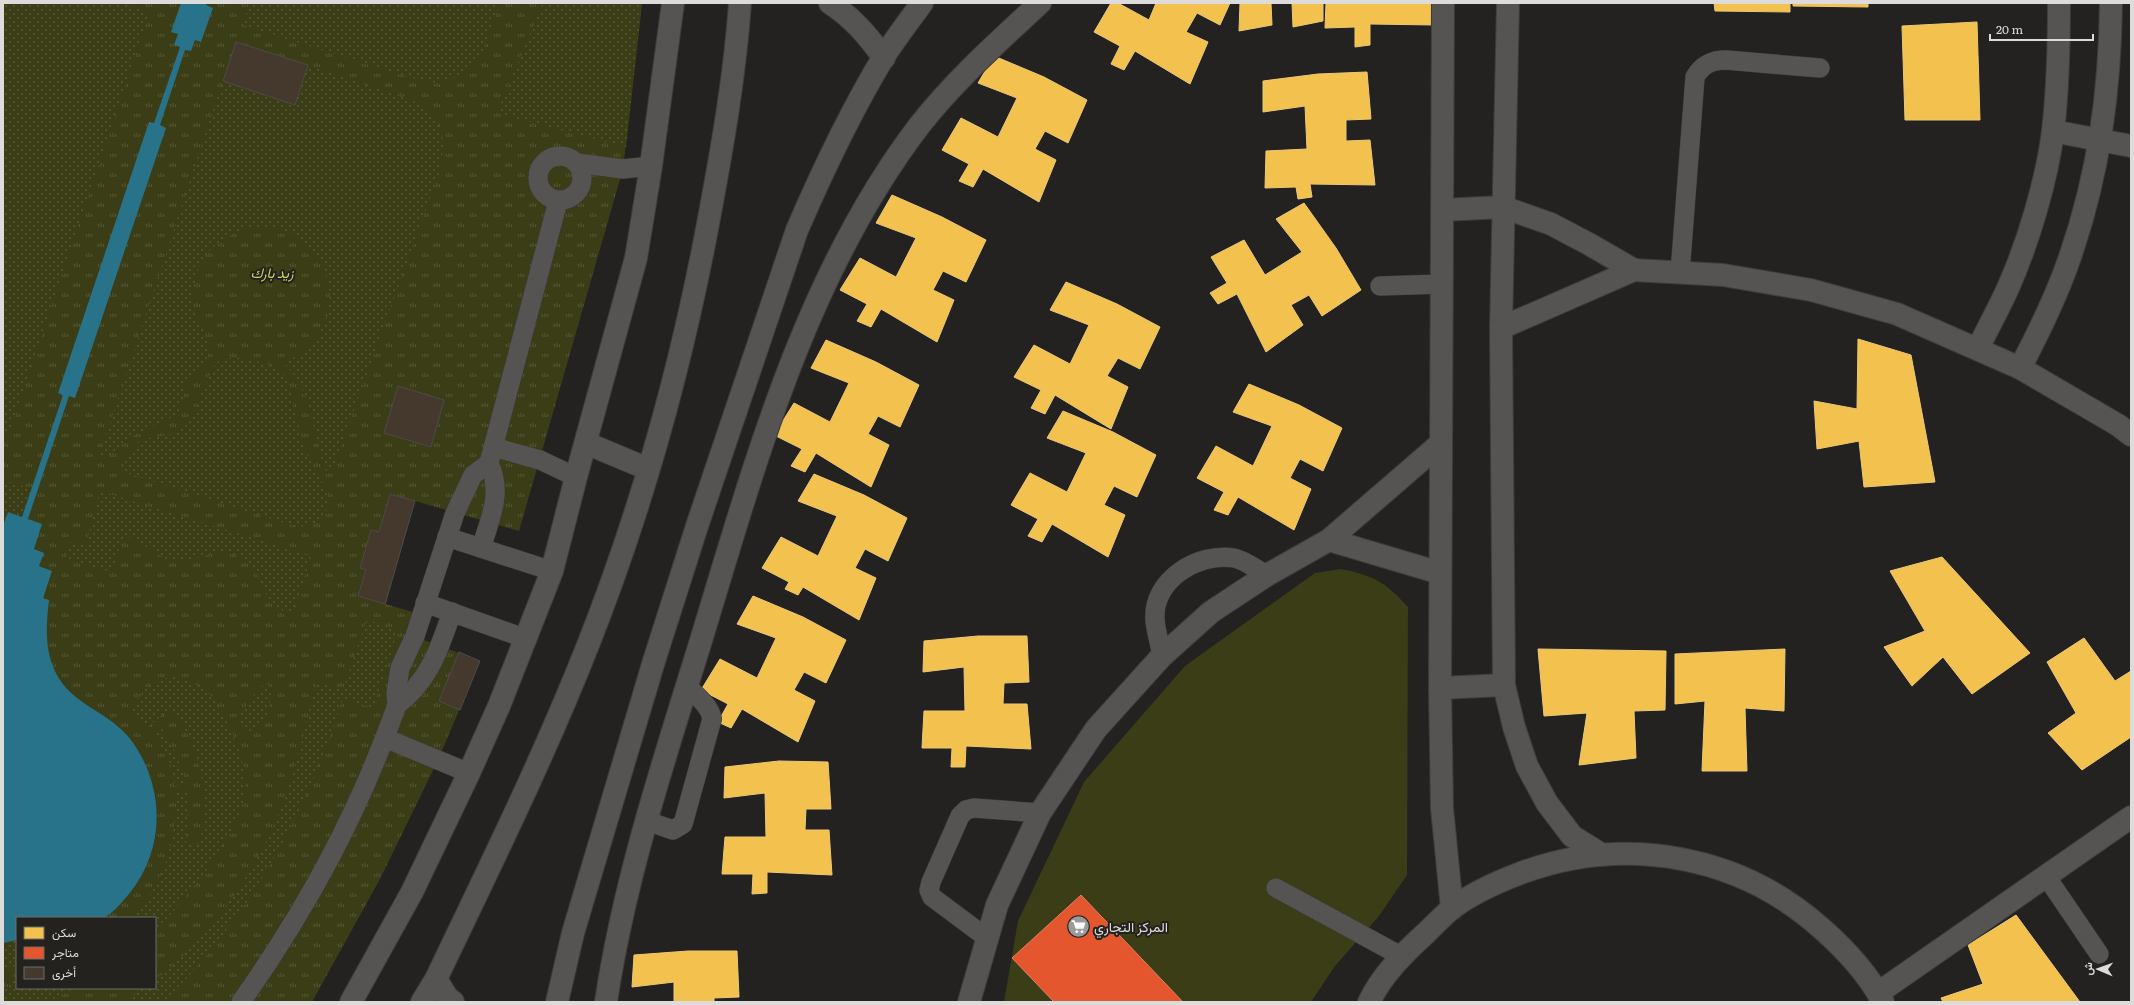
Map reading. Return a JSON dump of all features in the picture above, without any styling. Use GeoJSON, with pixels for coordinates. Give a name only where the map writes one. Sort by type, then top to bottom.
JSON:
{"type":"FeatureCollection","features":[{"type":"Feature","properties":{"kind":"street"},"geometry":{"type":"LineString","coordinates":[[351,1002],[412,892],[469,773],[527,639],[552,571],[636,258],[651,166],[673,3]]}},
{"type":"Feature","properties":{"kind":"street"},"geometry":{"type":"LineString","coordinates":[[422,1002],[436,979],[516,814],[554,729],[589,644],[618,564],[648,469],[677,367],[701,264],[725,129],[736,54],[740,3]]}},
{"type":"Feature","properties":{"kind":"street"},"geometry":{"type":"LineString","coordinates":[[830,3],[847,14],[867,34],[884,58]]}},
{"type":"Feature","properties":{"kind":"street"},"geometry":{"type":"LineString","coordinates":[[555,999],[595,857],[656,653],[697,526],[797,230],[838,142],[884,58],[922,3]]}},
{"type":"Feature","properties":{"kind":"street"},"geometry":{"type":"LineString","coordinates":[[606,1002],[612,958],[623,912],[647,821],[687,686],[771,421],[830,272],[871,196],[920,125],[977,60],[1040,3]]}},
{"type":"Feature","properties":{"kind":"street"},"geometry":{"type":"LineString","coordinates":[[1443,3],[1440,688],[1442,808],[1452,909]]}},
{"type":"Feature","properties":{"kind":"street"},"geometry":{"type":"LineString","coordinates":[[1508,3],[1501,328],[1504,685],[1514,727],[1527,766],[1547,803],[1572,836],[1601,854]]}},
{"type":"Feature","properties":{"kind":"street"},"geometry":{"type":"LineString","coordinates":[[1978,348],[2008,287],[2031,224],[2053,131],[2059,67],[2059,3]]}},
{"type":"Feature","properties":{"kind":"street"},"geometry":{"type":"LineString","coordinates":[[2020,368],[2048,314],[2070,258],[2088,200],[2101,141],[2110,74],[2111,3]]}},
{"type":"Feature","properties":{"kind":"street"},"geometry":{"type":"LineString","coordinates":[[2053,131],[2131,146]]}},
{"type":"Feature","properties":{"kind":"street"},"geometry":{"type":"LineString","coordinates":[[1442,210],[1503,207],[1551,224],[1634,270],[1723,275],[1811,290],[1897,314],[1978,348],[2020,368],[2118,425],[2131,435]]}},
{"type":"Feature","properties":{"kind":"street"},"geometry":{"type":"LineString","coordinates":[[1501,328],[1634,270]]}},
{"type":"Feature","properties":{"kind":"street"},"geometry":{"type":"LineString","coordinates":[[586,443],[648,469]]}},
{"type":"Feature","properties":{"kind":"street"},"geometry":{"type":"LineString","coordinates":[[968,1002],[997,905],[1040,813],[1096,729],[1162,656],[1211,612],[1267,575],[1329,540],[1440,444]]}},
{"type":"Feature","properties":{"kind":"street"},"geometry":{"type":"LineString","coordinates":[[1329,540],[1440,573]]}},
{"type":"Feature","properties":{"kind":"street"},"geometry":{"type":"LineString","coordinates":[[1440,688],[1504,685]]}},
{"type":"Feature","properties":{"kind":"street"},"geometry":{"type":"LineString","coordinates":[[1369,1002],[1401,956],[1452,909],[1498,882],[1548,863],[1601,854],[1653,854],[1703,863],[1752,881],[1801,910],[1843,948],[1880,998],[2046,876],[2131,817]]}},
{"type":"Feature","properties":{"kind":"street"},"geometry":{"type":"LineString","coordinates":[[436,979],[447,997],[453,1002]]}},
{"type":"Feature","properties":{"kind":"lane"},"geometry":{"type":"LineString","coordinates":[[1680,273],[1695,77],[1707,63],[1721,60],[1820,68]]}},
{"type":"Feature","properties":{"kind":"lane"},"geometry":{"type":"LineString","coordinates":[[556,157],[570,157],[578,163],[582,171],[583,180],[580,189],[575,196],[566,200],[558,201],[549,197],[542,191],[538,182],[538,172],[543,164],[556,157]]}},
{"type":"Feature","properties":{"kind":"lane"},"geometry":{"type":"LineString","coordinates":[[578,163],[623,169],[651,166]]}},
{"type":"Feature","properties":{"kind":"lane"},"geometry":{"type":"LineString","coordinates":[[481,548],[496,493],[492,455],[558,201]]}},
{"type":"Feature","properties":{"kind":"lane"},"geometry":{"type":"LineString","coordinates":[[1380,286],[1441,284]]}},
{"type":"Feature","properties":{"kind":"lane"},"geometry":{"type":"LineString","coordinates":[[492,455],[540,460],[576,477]]}},
{"type":"Feature","properties":{"kind":"lane"},"geometry":{"type":"LineString","coordinates":[[241,1002],[278,949],[319,882],[354,811],[385,738],[397,705],[396,693],[400,668],[414,636],[447,537],[468,483],[473,475],[492,455]]}},
{"type":"Feature","properties":{"kind":"lane"},"geometry":{"type":"LineString","coordinates":[[447,537],[552,571]]}},
{"type":"Feature","properties":{"kind":"lane"},"geometry":{"type":"LineString","coordinates":[[1162,656],[1155,618],[1159,600],[1168,583],[1181,570],[1198,560],[1217,557],[1236,558],[1267,575]]}},
{"type":"Feature","properties":{"kind":"lane"},"geometry":{"type":"LineString","coordinates":[[425,603],[527,639]]}},
{"type":"Feature","properties":{"kind":"lane"},"geometry":{"type":"LineString","coordinates":[[397,705],[417,689],[424,678],[440,645],[452,612]]}},
{"type":"Feature","properties":{"kind":"lane"},"geometry":{"type":"LineString","coordinates":[[647,821],[673,830],[683,824],[712,719],[712,712],[687,686]]}},
{"type":"Feature","properties":{"kind":"lane"},"geometry":{"type":"LineString","coordinates":[[385,738],[469,773]]}},
{"type":"Feature","properties":{"kind":"lane"},"geometry":{"type":"LineString","coordinates":[[987,938],[932,897],[929,890],[931,882],[960,816],[966,810],[974,808],[1040,813]]}},
{"type":"Feature","properties":{"kind":"lane"},"geometry":{"type":"LineString","coordinates":[[2046,876],[2099,954]]}},
{"type":"Feature","properties":{"kind":"lane"},"geometry":{"type":"LineString","coordinates":[[1276,888],[1401,956]]}},
{"type":"Feature","properties":{"kind":"green space","name":"زيد بارك"},"geometry":{"type":"Polygon","coordinates":[[[3,3],[642,3],[623,169],[519,531],[415,501],[386,604],[415,613],[408,634],[480,661],[438,760],[380,879],[312,1002],[3,1002],[3,3]]]}},
{"type":"Feature","properties":{"kind":"green space"},"geometry":{"type":"Polygon","coordinates":[[[3,3],[122,3],[150,12],[8,436],[3,433],[3,3]]]}},
{"type":"Feature","properties":{"kind":"green space"},"geometry":{"type":"Polygon","coordinates":[[[249,3],[500,3],[482,53],[473,66],[461,76],[433,83],[401,75],[243,25],[249,3]]]}},
{"type":"Feature","properties":{"kind":"green space"},"geometry":{"type":"Polygon","coordinates":[[[543,3],[642,3],[626,147],[497,113],[543,3]]]}},
{"type":"Feature","properties":{"kind":"green space"},"geometry":{"type":"Polygon","coordinates":[[[308,65],[419,103],[428,110],[439,126],[443,143],[439,173],[332,471],[327,472],[324,467],[305,397],[292,372],[283,363],[305,351],[321,330],[325,322],[330,300],[328,279],[319,260],[307,244],[290,233],[271,228],[250,228],[229,236],[209,251],[203,259],[194,286],[193,304],[194,310],[208,342],[208,356],[189,378],[184,390],[180,410],[177,415],[130,437],[107,457],[102,458],[100,454],[223,81],[295,105],[308,65]]]}},
{"type":"Feature","properties":{"kind":"green space"},"geometry":{"type":"Polygon","coordinates":[[[234,357],[268,364],[280,371],[285,376],[291,393],[304,447],[326,491],[326,508],[322,517],[313,524],[306,526],[294,526],[120,471],[139,441],[167,435],[179,431],[185,427],[190,421],[213,367],[219,361],[234,357]]]}},
{"type":"Feature","properties":{"kind":"green space"},"geometry":{"type":"Polygon","coordinates":[[[3,480],[32,489],[22,517],[8,513],[3,526],[3,480]]]}},
{"type":"Feature","properties":{"kind":"green space"},"geometry":{"type":"Polygon","coordinates":[[[100,491],[311,556],[293,614],[274,605],[268,598],[257,574],[252,567],[244,560],[225,552],[217,552],[186,561],[170,560],[128,537],[121,541],[112,572],[66,559],[71,541],[86,545],[100,491]]]}},
{"type":"Feature","properties":{"kind":"green space"},"geometry":{"type":"Polygon","coordinates":[[[1341,569],[1363,574],[1379,581],[1408,607],[1407,875],[1379,916],[1335,966],[1311,1002],[1004,1002],[1018,921],[1084,782],[1185,666],[1315,573],[1341,569]]]}},
{"type":"Feature","properties":{"kind":"green space"},"geometry":{"type":"Polygon","coordinates":[[[367,619],[398,631],[373,708],[343,698],[329,740],[312,782],[272,861],[249,899],[194,970],[163,1002],[125,1002],[143,989],[156,989],[156,979],[191,948],[223,911],[237,891],[262,849],[283,804],[295,769],[317,681],[343,690],[367,619]]]}},
{"type":"Feature","properties":{"kind":"green space"},"geometry":{"type":"Polygon","coordinates":[[[173,677],[183,679],[200,687],[213,698],[228,723],[241,756],[245,791],[241,808],[223,846],[196,885],[156,929],[156,917],[131,917],[143,905],[153,890],[161,876],[167,860],[174,827],[177,792],[189,793],[186,843],[200,844],[204,807],[201,772],[196,756],[182,723],[171,707],[146,729],[130,712],[147,688],[157,681],[173,677]]]}},
{"type":"Feature","properties":{"kind":"green space"},"geometry":{"type":"Polygon","coordinates":[[[266,684],[271,688],[267,715],[260,726],[255,730],[248,731],[240,724],[240,714],[262,686],[266,684]]]}},
{"type":"Feature","properties":{"kind":"green space"},"geometry":{"type":"Polygon","coordinates":[[[160,725],[176,754],[187,785],[175,786],[173,772],[168,758],[162,746],[153,734],[160,725]]]}},
{"type":"Feature","properties":{"kind":"green space"},"geometry":{"type":"Polygon","coordinates":[[[16,940],[16,965],[3,974],[3,943],[16,940]]]}},
{"type":"Feature","properties":{"kind":"green space"},"geometry":{"type":"Polygon","coordinates":[[[16,979],[16,989],[73,989],[47,1002],[3,1002],[3,991],[16,979]]]}},
{"type":"Feature","properties":{"kind":"water"},"geometry":{"type":"Polygon","coordinates":[[[181,3],[207,3],[206,5],[213,8],[201,42],[195,40],[191,51],[185,50],[160,125],[166,128],[75,398],[69,396],[28,519],[42,524],[34,549],[44,553],[39,566],[52,571],[43,598],[49,600],[47,639],[53,668],[65,687],[83,703],[114,723],[123,731],[131,740],[142,758],[150,777],[155,797],[157,817],[155,838],[150,857],[141,876],[118,907],[108,915],[105,917],[16,917],[16,940],[3,943],[3,526],[8,512],[22,517],[63,395],[58,393],[149,122],[154,123],[180,47],[174,45],[178,34],[171,32],[181,3]]]}},
{"type":"Feature","properties":{"kind":"building: سكن"},"geometry":{"type":"Polygon","coordinates":[[[1111,3],[1118,3],[1149,20],[1156,3],[1230,3],[1220,25],[1197,13],[1186,32],[1208,42],[1190,84],[1135,51],[1124,70],[1111,64],[1120,46],[1094,32],[1111,3]]]}},
{"type":"Feature","properties":{"kind":"building: سكن"},"geometry":{"type":"Polygon","coordinates":[[[1240,3],[1271,3],[1272,25],[1239,31],[1240,3]]]}},
{"type":"Feature","properties":{"kind":"building: سكن"},"geometry":{"type":"Polygon","coordinates":[[[1292,3],[1323,3],[1323,21],[1293,27],[1292,3]]]}},
{"type":"Feature","properties":{"kind":"building: سكن"},"geometry":{"type":"Polygon","coordinates":[[[1326,3],[1432,3],[1435,25],[1370,24],[1370,45],[1355,47],[1355,27],[1325,28],[1326,3]]]}},
{"type":"Feature","properties":{"kind":"building: سكن"},"geometry":{"type":"Polygon","coordinates":[[[1714,3],[1790,3],[1790,12],[1715,11],[1714,3]]]}},
{"type":"Feature","properties":{"kind":"building: سكن"},"geometry":{"type":"Polygon","coordinates":[[[1793,3],[1868,3],[1868,7],[1793,6],[1793,3]]]}},
{"type":"Feature","properties":{"kind":"building: سكن"},"geometry":{"type":"Polygon","coordinates":[[[1977,22],[1980,120],[1905,120],[1902,26],[1977,22]]]}},
{"type":"Feature","properties":{"kind":"building: سكن"},"geometry":{"type":"Polygon","coordinates":[[[994,56],[1044,77],[1087,100],[1068,143],[1045,131],[1035,149],[1056,160],[1039,202],[983,169],[973,187],[959,181],[969,164],[942,150],[961,118],[998,137],[1017,98],[978,83],[994,56]]]}},
{"type":"Feature","properties":{"kind":"building: سكن"},"geometry":{"type":"Polygon","coordinates":[[[1367,72],[1371,119],[1346,120],[1346,141],[1370,140],[1375,185],[1310,184],[1312,197],[1298,199],[1296,187],[1265,188],[1266,151],[1307,149],[1305,106],[1263,112],[1263,81],[1318,74],[1367,72]]]}},
{"type":"Feature","properties":{"kind":"building: سكن"},"geometry":{"type":"Polygon","coordinates":[[[892,195],[942,217],[986,240],[966,282],[943,271],[933,290],[954,300],[937,342],[881,309],[871,327],[857,321],[867,304],[840,290],[860,258],[896,277],[916,238],[876,223],[892,195]]]}},
{"type":"Feature","properties":{"kind":"building: سكن"},"geometry":{"type":"Polygon","coordinates":[[[1304,203],[1336,248],[1361,290],[1322,316],[1309,295],[1291,305],[1303,325],[1266,352],[1237,294],[1218,304],[1210,293],[1227,283],[1211,257],[1244,240],[1265,275],[1302,252],[1276,219],[1304,203]]]}},
{"type":"Feature","properties":{"kind":"building: سكن"},"geometry":{"type":"Polygon","coordinates":[[[1066,282],[1117,304],[1160,327],[1140,369],[1118,358],[1107,376],[1128,387],[1111,429],[1055,395],[1045,414],[1031,408],[1041,390],[1014,377],[1034,345],[1070,364],[1089,325],[1050,310],[1066,282]]]}},
{"type":"Feature","properties":{"kind":"building: سكن"},"geometry":{"type":"Polygon","coordinates":[[[1858,339],[1911,355],[1935,482],[1864,487],[1859,441],[1817,449],[1814,401],[1857,409],[1858,339]]]}},
{"type":"Feature","properties":{"kind":"building: سكن"},"geometry":{"type":"Polygon","coordinates":[[[826,340],[876,362],[919,385],[900,427],[878,416],[868,434],[889,445],[871,487],[816,453],[805,472],[791,466],[802,449],[774,435],[794,403],[830,422],[849,383],[811,368],[826,340]]]}},
{"type":"Feature","properties":{"kind":"building: سكن"},"geometry":{"type":"Polygon","coordinates":[[[1249,384],[1299,405],[1342,428],[1323,471],[1300,459],[1290,478],[1311,489],[1294,530],[1238,497],[1228,515],[1214,510],[1224,492],[1197,478],[1216,446],[1253,466],[1272,426],[1233,412],[1249,384]]]}},
{"type":"Feature","properties":{"kind":"building: سكن"},"geometry":{"type":"Polygon","coordinates":[[[1063,411],[1113,432],[1156,455],[1137,497],[1114,486],[1104,505],[1125,515],[1108,557],[1052,524],[1042,542],[1028,536],[1038,519],[1011,505],[1030,473],[1067,492],[1086,453],[1047,438],[1063,411]]]}},
{"type":"Feature","properties":{"kind":"building: سكن"},"geometry":{"type":"Polygon","coordinates":[[[814,474],[864,495],[907,518],[888,561],[865,549],[855,568],[876,578],[859,620],[803,587],[798,595],[785,589],[789,582],[762,568],[781,537],[818,556],[837,516],[798,501],[814,474]]]}},
{"type":"Feature","properties":{"kind":"building: سكن"},"geometry":{"type":"Polygon","coordinates":[[[1942,557],[2030,653],[1972,694],[1943,657],[1912,686],[1884,647],[1925,631],[1890,571],[1942,557]]]}},
{"type":"Feature","properties":{"kind":"building: سكن"},"geometry":{"type":"Polygon","coordinates":[[[753,596],[803,617],[846,640],[826,683],[804,672],[794,690],[815,701],[798,742],[742,709],[731,728],[718,722],[728,704],[701,690],[720,659],[757,678],[776,638],[737,624],[753,596]]]}},
{"type":"Feature","properties":{"kind":"building: سكن"},"geometry":{"type":"Polygon","coordinates":[[[978,636],[1027,636],[1029,682],[1004,683],[1003,704],[1027,704],[1031,749],[966,746],[965,767],[951,767],[952,748],[922,748],[924,711],[965,711],[964,667],[923,672],[924,641],[978,636]]]}},
{"type":"Feature","properties":{"kind":"building: سكن"},"geometry":{"type":"Polygon","coordinates":[[[2084,638],[2115,681],[2131,671],[2131,737],[2082,770],[2048,733],[2076,713],[2047,662],[2084,638]]]}},
{"type":"Feature","properties":{"kind":"building: سكن"},"geometry":{"type":"Polygon","coordinates":[[[1538,649],[1666,651],[1665,710],[1634,711],[1636,758],[1579,765],[1587,713],[1544,716],[1538,649]]]}},
{"type":"Feature","properties":{"kind":"building: سكن"},"geometry":{"type":"Polygon","coordinates":[[[1785,649],[1784,711],[1745,708],[1747,771],[1702,771],[1705,701],[1675,704],[1675,654],[1785,649]]]}},
{"type":"Feature","properties":{"kind":"building: سكن"},"geometry":{"type":"Polygon","coordinates":[[[779,761],[828,762],[831,809],[806,809],[805,830],[829,830],[832,875],[767,872],[767,893],[752,894],[753,874],[722,874],[725,837],[766,837],[765,793],[724,798],[725,767],[779,761]]]}},
{"type":"Feature","properties":{"kind":"building: سكن"},"geometry":{"type":"Polygon","coordinates":[[[2016,915],[2080,1002],[1943,1002],[1941,998],[1983,984],[1968,945],[2016,915]]]}},
{"type":"Feature","properties":{"kind":"building: سكن"},"geometry":{"type":"Polygon","coordinates":[[[688,951],[737,951],[739,997],[714,998],[714,1002],[674,1002],[674,982],[632,987],[634,955],[688,951]]]}},
{"type":"Feature","properties":{"kind":"building: متاجر","name":"المركز التجاري"},"geometry":{"type":"Polygon","coordinates":[[[1081,895],[1183,1002],[1054,1002],[1012,958],[1081,895]]]}},
{"type":"Feature","properties":{"kind":"building: أخرى"},"geometry":{"type":"Polygon","coordinates":[[[236,42],[308,65],[295,105],[223,81],[236,42]]]}},
{"type":"Feature","properties":{"kind":"building: أخرى"},"geometry":{"type":"Polygon","coordinates":[[[398,386],[444,400],[431,447],[384,433],[398,386]]]}},
{"type":"Feature","properties":{"kind":"building: أخرى"},"geometry":{"type":"Polygon","coordinates":[[[390,494],[415,501],[385,604],[358,596],[366,570],[360,568],[371,530],[379,532],[390,494]]]}},
{"type":"Feature","properties":{"kind":"building: أخرى"},"geometry":{"type":"Polygon","coordinates":[[[459,652],[480,661],[460,710],[439,701],[459,652]]]}},
{"type":"Feature","properties":{"kind":"place","name":"المركز التجاري"},"geometry":{"type":"Point","coordinates":[1079,927]}}]}
